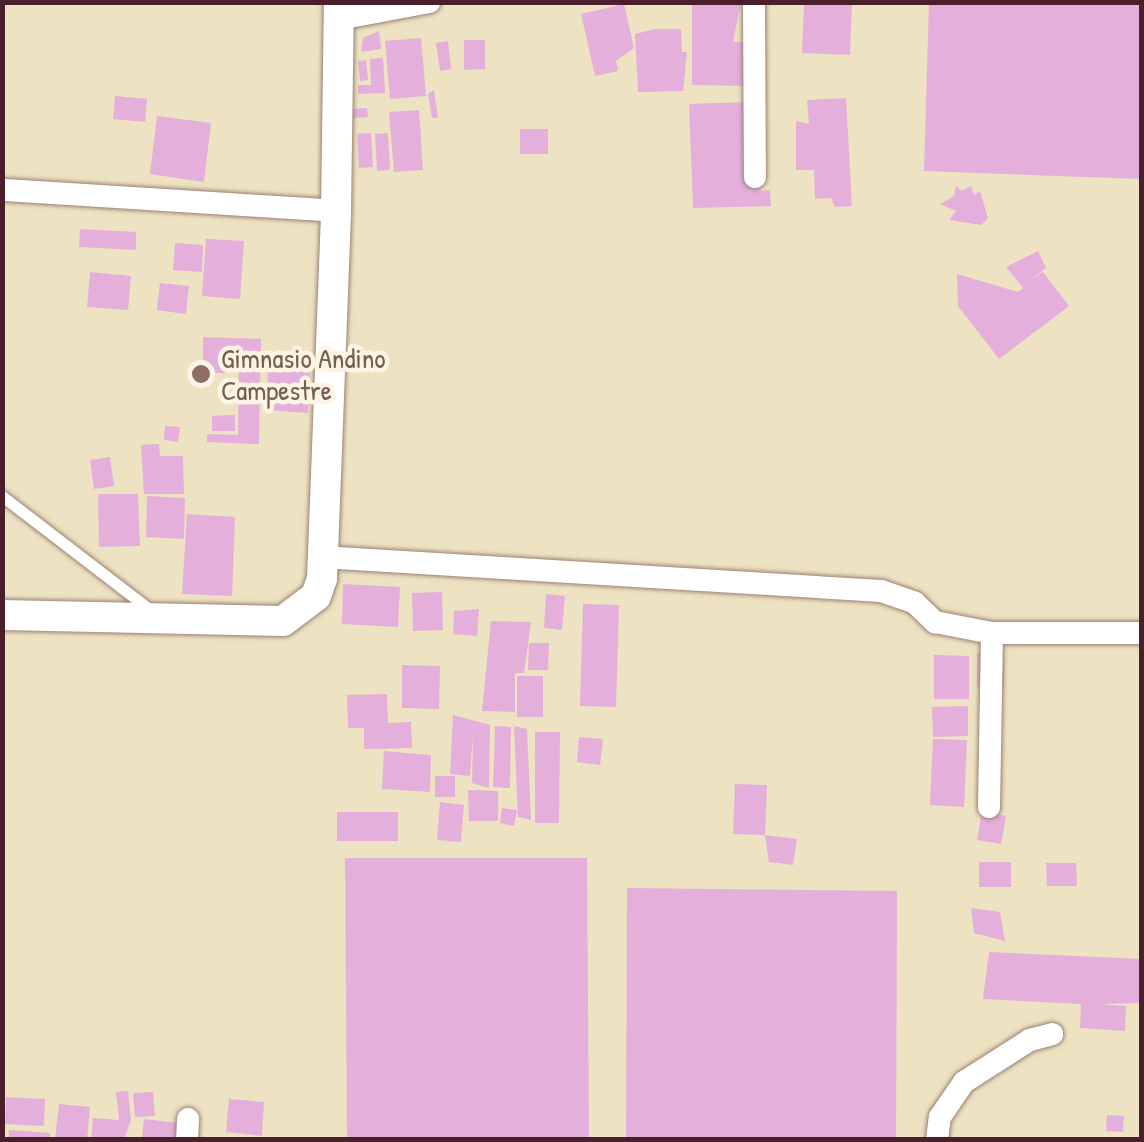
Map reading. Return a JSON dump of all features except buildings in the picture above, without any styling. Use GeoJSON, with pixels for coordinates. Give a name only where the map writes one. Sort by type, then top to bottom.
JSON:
{"type":"FeatureCollection","features":[{"type":"Feature","properties":{"kind":"street"},"geometry":{"type":"LineString","coordinates":[[2,615],[284,621],[316,596],[336,211],[339,10],[430,2]]}},
{"type":"Feature","properties":{"kind":"street"},"geometry":{"type":"LineString","coordinates":[[754,2],[755,177]]}},
{"type":"Feature","properties":{"kind":"street"},"geometry":{"type":"LineString","coordinates":[[4,190],[336,211]]}},
{"type":"Feature","properties":{"kind":"street"},"geometry":{"type":"LineString","coordinates":[[321,557],[881,591],[915,602],[935,622],[992,633],[1142,633]]}},
{"type":"Feature","properties":{"kind":"street"},"geometry":{"type":"LineString","coordinates":[[989,807],[992,633]]}},
{"type":"Feature","properties":{"kind":"street"},"geometry":{"type":"LineString","coordinates":[[936,1140],[940,1117],[964,1082],[1030,1040],[1052,1034]]}},
{"type":"Feature","properties":{"kind":"lane"},"geometry":{"type":"LineString","coordinates":[[2,496],[160,617]]}},
{"type":"Feature","properties":{"kind":"place","name":"Gimnasio Andino Campestre"},"geometry":{"type":"Point","coordinates":[201,374]}}]}
